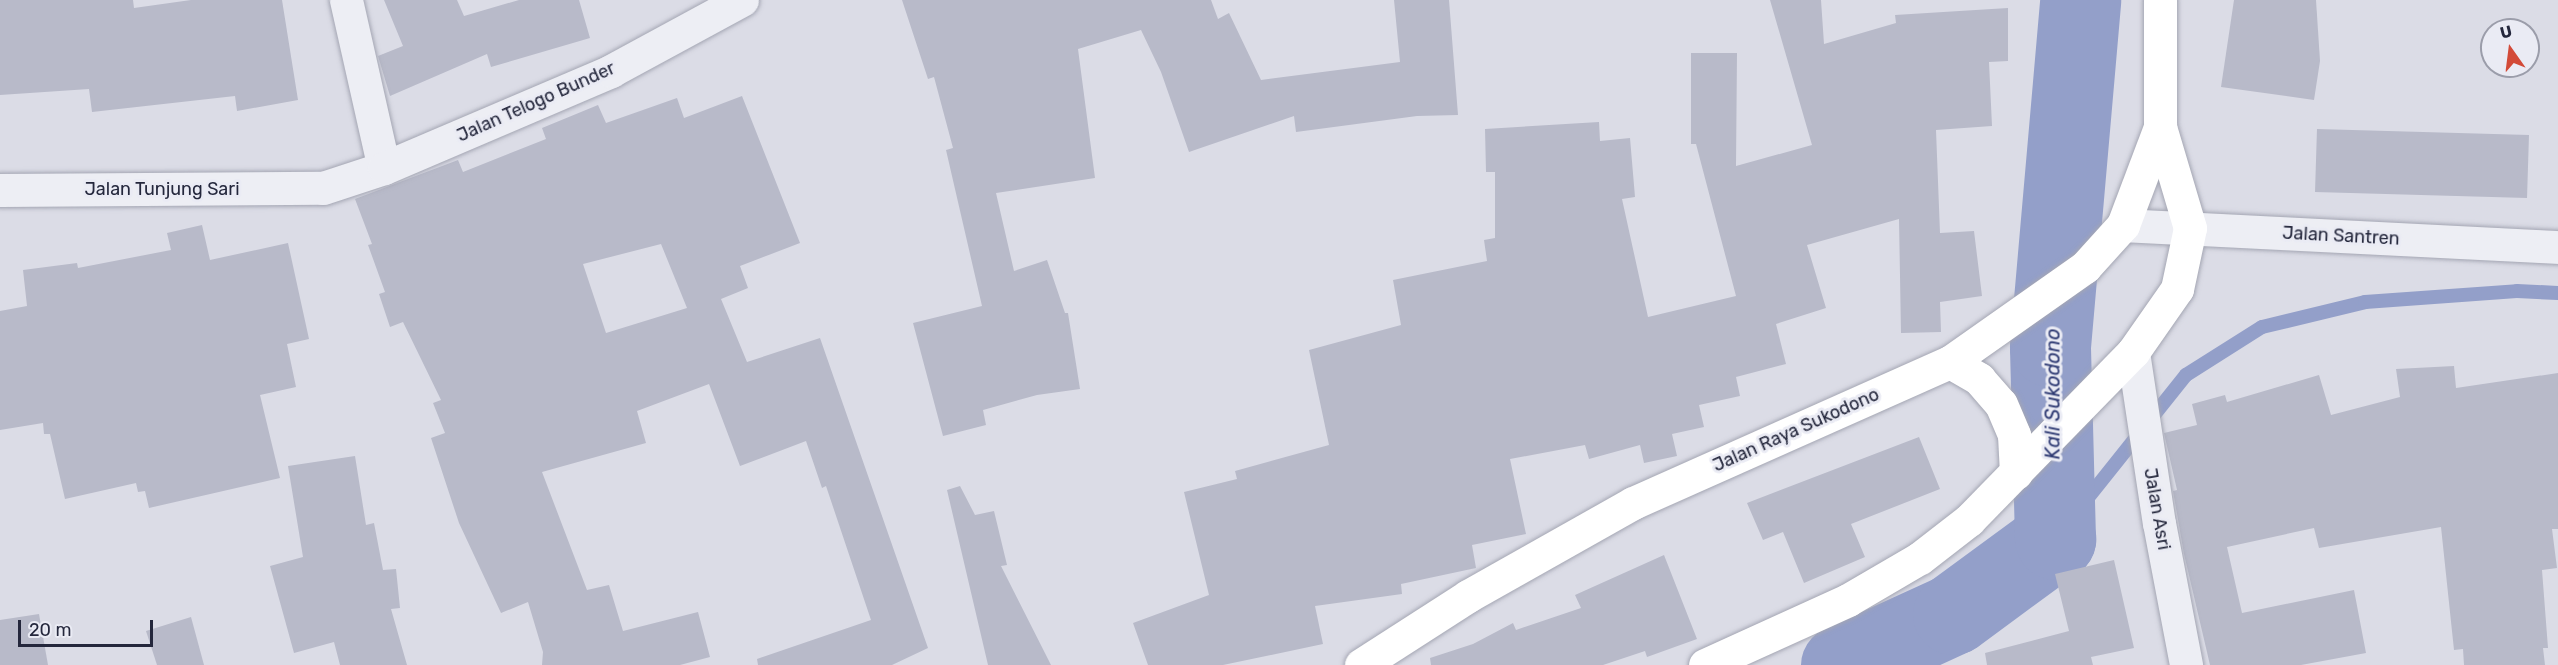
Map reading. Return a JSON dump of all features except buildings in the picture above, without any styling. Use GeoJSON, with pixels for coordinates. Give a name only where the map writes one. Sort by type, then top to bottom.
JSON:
{"type":"FeatureCollection","features":[{"type":"Feature","properties":{"kind":"main road","name":"Jalan Raya Sukodono"},"geometry":{"type":"LineString","coordinates":[[1706,665],[1848,600],[1920,558],[1969,519],[2133,352],[2177,289],[2190,228],[2160,128],[2160,0]]}},
{"type":"Feature","properties":{"kind":"main road","name":"Jalan Raya Sukodono"},"geometry":{"type":"LineString","coordinates":[[1361,665],[1468,596],[1633,502],[1961,354],[2085,267],[2123,225],[2160,128]]}},
{"type":"Feature","properties":{"kind":"main road"},"geometry":{"type":"LineString","coordinates":[[1961,354],[2001,404],[2014,435],[2016,473]]}},
{"type":"Feature","properties":{"kind":"street"},"geometry":{"type":"LineString","coordinates":[[346,0],[384,168]]}},
{"type":"Feature","properties":{"kind":"street","name":"Jalan Telogo Bunder"},"geometry":{"type":"LineString","coordinates":[[323,188],[384,168],[611,71],[742,0]]}},
{"type":"Feature","properties":{"kind":"street","name":"Jalan Tunjung Sari"},"geometry":{"type":"LineString","coordinates":[[0,190],[323,188]]}},
{"type":"Feature","properties":{"kind":"street","name":"Jalan Santren"},"geometry":{"type":"LineString","coordinates":[[2123,225],[2558,247]]}},
{"type":"Feature","properties":{"kind":"street","name":"Jalan Asri"},"geometry":{"type":"LineString","coordinates":[[2133,352],[2142,425],[2187,665]]}},
{"type":"Feature","properties":{"kind":"waterway","name":"Kali Sukodono"},"geometry":{"type":"LineString","coordinates":[[1841,665],[1953,614],[2055,539],[2050,346],[2080,0]]}},
{"type":"Feature","properties":{"kind":"waterway"},"geometry":{"type":"LineString","coordinates":[[2055,539],[2186,375],[2262,327],[2365,302],[2517,291],[2558,293]]}}]}
